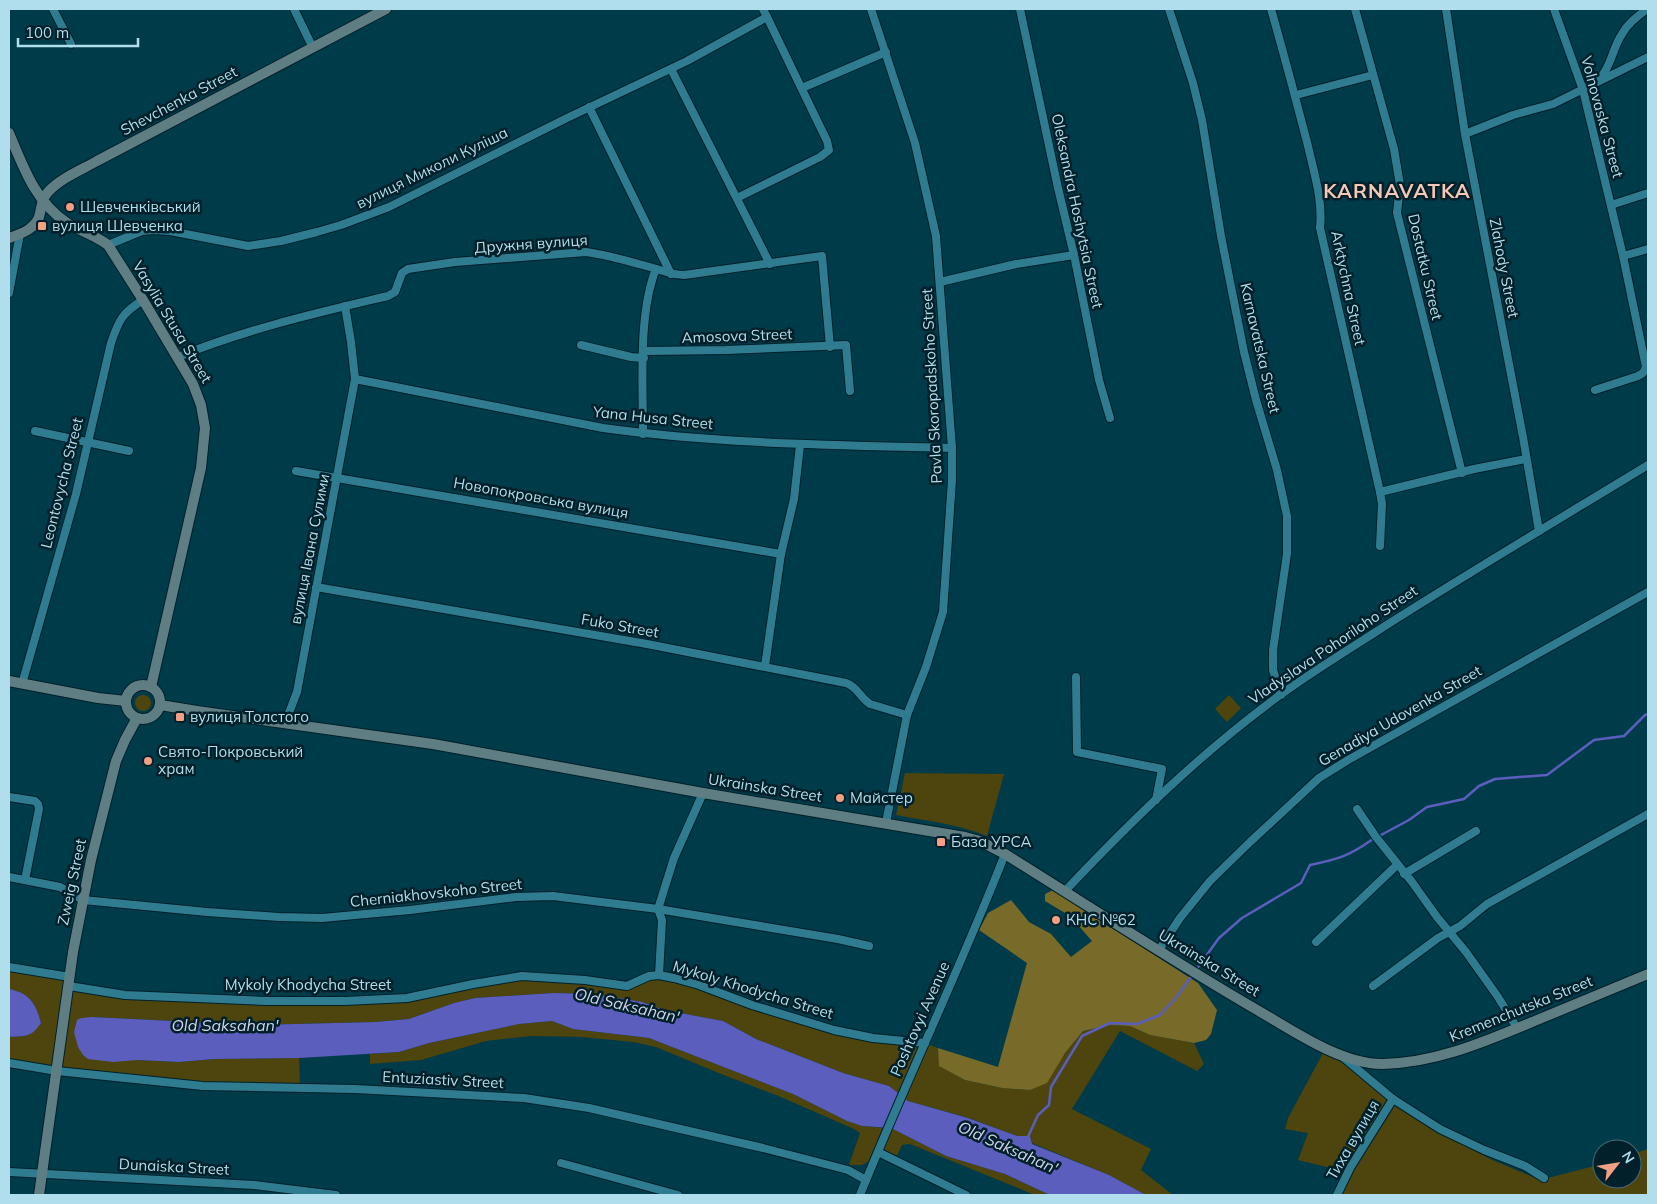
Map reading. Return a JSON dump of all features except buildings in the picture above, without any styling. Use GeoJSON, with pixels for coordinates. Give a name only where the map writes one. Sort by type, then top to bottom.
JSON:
{"type":"FeatureCollection","features":[{"type":"Feature","properties":{"kind":"street"},"geometry":{"type":"LineString","coordinates":[[53,9],[70,44]]}},
{"type":"Feature","properties":{"kind":"street"},"geometry":{"type":"LineString","coordinates":[[294,9],[313,48]]}},
{"type":"Feature","properties":{"kind":"street","name":"Shevchenka Street"},"geometry":{"type":"LineString","coordinates":[[9,238],[20,234],[38,221],[42,200],[52,188],[97,160],[386,9]]}},
{"type":"Feature","properties":{"kind":"street"},"geometry":{"type":"LineString","coordinates":[[737,198],[820,157],[829,150],[827,141],[763,9]]}},
{"type":"Feature","properties":{"kind":"street","name":"Pavla Skoropadskoho Street"},"geometry":{"type":"LineString","coordinates":[[871,9],[915,143],[936,236],[952,448],[952,480],[943,612],[908,716],[886,823]]}},
{"type":"Feature","properties":{"kind":"street","name":"Oleksandra Hoshytsia Street"},"geometry":{"type":"LineString","coordinates":[[1020,9],[1074,255],[1084,312],[1099,380],[1110,418]]}},
{"type":"Feature","properties":{"kind":"street","name":"Karnavatska Street"},"geometry":{"type":"LineString","coordinates":[[1169,9],[1202,120],[1221,236],[1244,352],[1277,470],[1287,516],[1287,554],[1273,650],[1273,670],[1281,694]]}},
{"type":"Feature","properties":{"kind":"street","name":"Arktychna Street"},"geometry":{"type":"LineString","coordinates":[[1271,9],[1296,95],[1316,179],[1322,213],[1320,228],[1380,492],[1382,504],[1380,546]]}},
{"type":"Feature","properties":{"kind":"street","name":"Dostatku Street"},"geometry":{"type":"LineString","coordinates":[[1355,9],[1396,158],[1400,185],[1398,213],[1462,472]]}},
{"type":"Feature","properties":{"kind":"street","name":"Zlahody Street"},"geometry":{"type":"LineString","coordinates":[[1446,9],[1465,134],[1539,531]]}},
{"type":"Feature","properties":{"kind":"street","name":"Volnovaska Street"},"geometry":{"type":"LineString","coordinates":[[1554,9],[1583,90],[1623,256],[1646,367],[1638,376],[1595,390]]}},
{"type":"Feature","properties":{"kind":"street"},"geometry":{"type":"LineString","coordinates":[[1596,83],[1607,70],[1620,36],[1627,26],[1647,9]]}},
{"type":"Feature","properties":{"kind":"street","name":"вулиця Миколи Куліша"},"geometry":{"type":"LineString","coordinates":[[108,245],[142,231],[154,230],[170,231],[248,246],[281,242],[332,228],[389,206],[589,107],[671,69],[767,18]]}},
{"type":"Feature","properties":{"kind":"street"},"geometry":{"type":"LineString","coordinates":[[802,88],[886,52]]}},
{"type":"Feature","properties":{"kind":"street"},"geometry":{"type":"LineString","coordinates":[[1465,134],[1513,115],[1553,104],[1648,57]]}},
{"type":"Feature","properties":{"kind":"street"},"geometry":{"type":"LineString","coordinates":[[671,69],[770,264]]}},
{"type":"Feature","properties":{"kind":"street"},"geometry":{"type":"LineString","coordinates":[[1296,95],[1373,75]]}},
{"type":"Feature","properties":{"kind":"street"},"geometry":{"type":"LineString","coordinates":[[589,107],[671,274]]}},
{"type":"Feature","properties":{"kind":"street","name":"Vasylia Stusa Street"},"geometry":{"type":"LineString","coordinates":[[9,133],[27,175],[42,200],[59,218],[108,245],[178,357],[197,393],[203,415],[205,440],[201,468],[151,687]]}},
{"type":"Feature","properties":{"kind":"street"},"geometry":{"type":"LineString","coordinates":[[1611,205],[1648,193]]}},
{"type":"Feature","properties":{"kind":"street"},"geometry":{"type":"LineString","coordinates":[[9,293],[20,234]]}},
{"type":"Feature","properties":{"kind":"street"},"geometry":{"type":"LineString","coordinates":[[1623,256],[1648,249]]}},
{"type":"Feature","properties":{"kind":"street","name":"Дружня вулиця"},"geometry":{"type":"LineString","coordinates":[[178,357],[216,341],[388,296],[395,292],[402,273],[408,269],[439,264],[586,252],[656,268],[671,274],[684,275],[822,256],[830,346]]}},
{"type":"Feature","properties":{"kind":"street"},"geometry":{"type":"LineString","coordinates":[[940,282],[1016,264],[1074,255]]}},
{"type":"Feature","properties":{"kind":"street"},"geometry":{"type":"LineString","coordinates":[[642,434],[645,322],[650,283],[656,268]]}},
{"type":"Feature","properties":{"kind":"street","name":"Leontovycha Street"},"geometry":{"type":"LineString","coordinates":[[22,684],[76,494],[101,380],[116,326],[124,313],[143,300]]}},
{"type":"Feature","properties":{"kind":"street"},"geometry":{"type":"LineString","coordinates":[[345,306],[355,379]]}},
{"type":"Feature","properties":{"kind":"street","name":"Amosova Street"},"geometry":{"type":"LineString","coordinates":[[581,345],[631,357],[846,345],[850,391]]}},
{"type":"Feature","properties":{"kind":"street","name":"Yana Husa Street"},"geometry":{"type":"LineString","coordinates":[[355,379],[642,434],[800,445],[952,448]]}},
{"type":"Feature","properties":{"kind":"street","name":"вулиця Івана Сулими"},"geometry":{"type":"LineString","coordinates":[[285,723],[297,692],[355,379]]}},
{"type":"Feature","properties":{"kind":"street"},"geometry":{"type":"LineString","coordinates":[[35,431],[129,451]]}},
{"type":"Feature","properties":{"kind":"street"},"geometry":{"type":"LineString","coordinates":[[765,666],[781,554],[794,499],[800,445]]}},
{"type":"Feature","properties":{"kind":"street"},"geometry":{"type":"LineString","coordinates":[[1380,492],[1526,459]]}},
{"type":"Feature","properties":{"kind":"street","name":"Vladyslava Pohoriloho Street"},"geometry":{"type":"LineString","coordinates":[[1066,891],[1120,833],[1156,800],[1250,718],[1281,694],[1453,582],[1648,465]]}},
{"type":"Feature","properties":{"kind":"street","name":"Новопокровська вулиця"},"geometry":{"type":"LineString","coordinates":[[296,471],[781,554]]}},
{"type":"Feature","properties":{"kind":"street","name":"Fuko Street"},"geometry":{"type":"LineString","coordinates":[[316,586],[765,666],[850,684],[870,704],[908,716]]}},
{"type":"Feature","properties":{"kind":"street","name":"Genadiya Udovenka Street"},"geometry":{"type":"LineString","coordinates":[[1159,950],[1180,918],[1210,881],[1319,778],[1648,592]]}},
{"type":"Feature","properties":{"kind":"street"},"geometry":{"type":"LineString","coordinates":[[1076,677],[1077,752],[1162,769],[1156,800]]}},
{"type":"Feature","properties":{"kind":"street"},"geometry":{"type":"LineString","coordinates":[[9,681],[98,698],[126,701]]}},
{"type":"Feature","properties":{"kind":"street"},"geometry":{"type":"LineString","coordinates":[[143,685],[151,687],[159,694],[160,705],[158,712],[152,717],[137,718],[128,710],[126,701],[129,693],[135,687],[143,685]]}},
{"type":"Feature","properties":{"kind":"street","name":"Ukrainska Street"},"geometry":{"type":"LineString","coordinates":[[160,705],[197,712],[432,744],[980,841],[1066,891],[1205,980],[1344,1057],[1393,1099],[1440,1129],[1484,1150],[1525,1166],[1544,1178]]}},
{"type":"Feature","properties":{"kind":"street","name":"Zweig Street"},"geometry":{"type":"LineString","coordinates":[[39,1195],[69,981],[91,860],[116,761],[137,718]]}},
{"type":"Feature","properties":{"kind":"street"},"geometry":{"type":"LineString","coordinates":[[659,976],[662,920],[658,909],[674,858],[703,793]]}},
{"type":"Feature","properties":{"kind":"street"},"geometry":{"type":"LineString","coordinates":[[9,797],[35,801],[39,808],[25,880]]}},
{"type":"Feature","properties":{"kind":"street"},"geometry":{"type":"LineString","coordinates":[[1357,809],[1404,874],[1466,952],[1517,1028]]}},
{"type":"Feature","properties":{"kind":"street"},"geometry":{"type":"LineString","coordinates":[[1373,986],[1438,938],[1460,926],[1487,904],[1648,814]]}},
{"type":"Feature","properties":{"kind":"street"},"geometry":{"type":"LineString","coordinates":[[1404,874],[1476,831]]}},
{"type":"Feature","properties":{"kind":"street","name":"Poshtovyi Avenue"},"geometry":{"type":"LineString","coordinates":[[860,1195],[902,1093],[976,927],[1005,854]]}},
{"type":"Feature","properties":{"kind":"street"},"geometry":{"type":"LineString","coordinates":[[1316,942],[1398,865]]}},
{"type":"Feature","properties":{"kind":"street","name":"Cherniakhovskoho Street"},"geometry":{"type":"LineString","coordinates":[[9,877],[60,887],[83,900],[207,912],[322,918],[420,909],[516,897],[553,896],[658,909],[838,939],[869,946]]}},
{"type":"Feature","properties":{"kind":"street","name":"Mykoly Khodycha Street"},"geometry":{"type":"LineString","coordinates":[[9,967],[125,995],[265,1001],[345,1001],[407,998],[472,984],[522,976],[585,980],[627,986],[649,976],[659,976],[699,985],[752,1005],[834,1030],[873,1038],[925,1043]]}},
{"type":"Feature","properties":{"kind":"street","name":"Kremenchutska Street"},"geometry":{"type":"LineString","coordinates":[[1344,1057],[1364,1063],[1383,1064],[1420,1060],[1470,1048],[1648,974]]}},
{"type":"Feature","properties":{"kind":"street","name":"Entuziastiv Street"},"geometry":{"type":"LineString","coordinates":[[9,1062],[57,1071],[203,1086],[355,1089],[524,1098],[589,1108],[763,1148],[848,1170],[866,1180]]}},
{"type":"Feature","properties":{"kind":"street","name":"Тиха вулиця"},"geometry":{"type":"LineString","coordinates":[[1337,1195],[1350,1168],[1393,1099]]}},
{"type":"Feature","properties":{"kind":"street"},"geometry":{"type":"LineString","coordinates":[[878,1152],[966,1195]]}},
{"type":"Feature","properties":{"kind":"street"},"geometry":{"type":"LineString","coordinates":[[561,1163],[678,1195]]}},
{"type":"Feature","properties":{"kind":"street","name":"Dunaiska Street"},"geometry":{"type":"LineString","coordinates":[[9,1172],[254,1186],[336,1195]]}},
{"type":"Feature","properties":{"kind":"shaded area"},"geometry":{"type":"Polygon","coordinates":[[[140,695],[146,695],[151,700],[149,709],[140,711],[135,706],[135,700],[140,695]]]}},
{"type":"Feature","properties":{"kind":"shaded area"},"geometry":{"type":"Polygon","coordinates":[[[1229,695],[1241,708],[1227,722],[1215,709],[1229,695]]]}},
{"type":"Feature","properties":{"kind":"shaded area"},"geometry":{"type":"Polygon","coordinates":[[[905,773],[1004,774],[987,836],[954,826],[896,815],[905,773]]]}},
{"type":"Feature","properties":{"kind":"shaded area"},"geometry":{"type":"Polygon","coordinates":[[[1053,890],[1198,983],[1217,1010],[1211,1034],[1206,1040],[1194,1043],[1150,1035],[1130,1026],[1110,1025],[1083,1031],[1065,1053],[1047,1083],[1030,1090],[1002,1088],[965,1080],[939,1066],[938,1048],[998,1067],[1027,963],[979,930],[988,913],[1011,900],[1029,922],[1051,934],[1071,957],[1092,941],[1070,916],[1045,901],[1045,894],[1053,890]]]}},
{"type":"Feature","properties":{"kind":"shaded area"},"geometry":{"type":"Polygon","coordinates":[[[9,967],[58,974],[69,986],[125,995],[265,1001],[407,998],[522,976],[627,986],[659,975],[834,1030],[922,1043],[899,1095],[889,1086],[843,1073],[756,1039],[723,1021],[664,1010],[642,1002],[595,994],[553,993],[475,998],[454,1003],[409,1019],[375,1022],[255,1025],[92,1017],[137,1060],[179,1062],[214,1059],[299,1058],[300,1087],[203,1086],[9,1063],[9,1037],[26,1036],[41,1023],[37,1010],[31,1000],[22,993],[9,989],[9,967]]]}},
{"type":"Feature","properties":{"kind":"shaded area"},"geometry":{"type":"Polygon","coordinates":[[[552,1021],[573,1029],[649,1038],[793,1094],[847,1121],[862,1126],[885,1128],[871,1160],[862,1165],[849,1165],[860,1133],[854,1129],[776,1095],[656,1047],[633,1042],[582,1037],[531,1036],[486,1041],[421,1060],[370,1064],[370,1054],[399,1052],[429,1043],[519,1024],[552,1021]]]}},
{"type":"Feature","properties":{"kind":"shaded area"},"geometry":{"type":"Polygon","coordinates":[[[1110,1025],[1130,1026],[1150,1035],[1194,1043],[1204,1064],[1197,1071],[1120,1031],[1072,1109],[1151,1149],[1141,1170],[1173,1195],[1146,1195],[1109,1175],[1032,1143],[1030,1136],[1017,1136],[969,1118],[908,1101],[903,1097],[927,1044],[938,1048],[940,1066],[965,1080],[1002,1088],[1030,1090],[1083,1031],[1110,1025]]]}},
{"type":"Feature","properties":{"kind":"shaded area"},"geometry":{"type":"Polygon","coordinates":[[[1323,1053],[1342,1061],[1387,1099],[1416,1119],[1490,1159],[1540,1180],[1592,1167],[1592,1189],[1642,1189],[1642,1151],[1648,1149],[1648,1195],[1334,1195],[1339,1186],[1343,1171],[1298,1160],[1308,1133],[1285,1129],[1288,1118],[1323,1053]]]}},
{"type":"Feature","properties":{"kind":"shaded area"},"geometry":{"type":"Polygon","coordinates":[[[891,1128],[946,1156],[1005,1174],[1050,1195],[1035,1195],[910,1144],[902,1145],[896,1158],[882,1149],[891,1128]]]}},
{"type":"Feature","properties":{"kind":"water"},"geometry":{"type":"Polygon","coordinates":[[[9,989],[22,993],[31,1000],[37,1010],[41,1023],[31,1034],[9,1037],[9,989]]]}},
{"type":"Feature","properties":{"kind":"water","name":"Old Saksahan'"},"geometry":{"type":"Polygon","coordinates":[[[553,993],[595,994],[642,1002],[664,1010],[723,1021],[756,1039],[843,1073],[889,1086],[908,1101],[968,1118],[1017,1136],[1030,1136],[1032,1144],[1109,1175],[1146,1195],[1050,1195],[1005,1174],[946,1156],[891,1128],[862,1126],[847,1121],[793,1094],[649,1038],[573,1029],[552,1021],[519,1024],[429,1043],[399,1052],[179,1062],[137,1060],[113,1062],[88,1059],[78,1047],[74,1032],[77,1020],[92,1017],[255,1025],[375,1022],[409,1019],[454,1003],[475,998],[553,993]]]}},
{"type":"Feature","properties":{"kind":"waterway"},"geometry":{"type":"LineString","coordinates":[[1381,835],[1409,820],[1427,807],[1464,799],[1479,786],[1495,779],[1547,775],[1594,740],[1624,736],[1648,714]]}},
{"type":"Feature","properties":{"kind":"waterway"},"geometry":{"type":"LineString","coordinates":[[1196,970],[1219,938],[1242,918],[1301,883],[1310,865],[1343,856],[1373,839]]}},
{"type":"Feature","properties":{"kind":"waterway","name":"Old Saksahan'"},"geometry":{"type":"LineString","coordinates":[[1027,1139],[1038,1115],[1049,1105],[1051,1087],[1082,1036],[1110,1023],[1137,1024],[1160,1015],[1175,999],[1193,974]]}},
{"type":"Feature","properties":{"kind":"place","name":"Шевченківський"},"geometry":{"type":"Point","coordinates":[70,207]}},
{"type":"Feature","properties":{"kind":"place","name":"вулиця Шевченка"},"geometry":{"type":"Point","coordinates":[42,226]}},
{"type":"Feature","properties":{"kind":"place","name":"вулиця Толстого"},"geometry":{"type":"Point","coordinates":[180,717]}},
{"type":"Feature","properties":{"kind":"place","name":"Свято-Покровський храм"},"geometry":{"type":"Point","coordinates":[148,761]}},
{"type":"Feature","properties":{"kind":"place","name":"Майстер"},"geometry":{"type":"Point","coordinates":[840,798]}},
{"type":"Feature","properties":{"kind":"place","name":"База УРСА"},"geometry":{"type":"Point","coordinates":[941,842]}},
{"type":"Feature","properties":{"kind":"place","name":"КНС №62"},"geometry":{"type":"Point","coordinates":[1056,920]}},
{"type":"Feature","properties":{"kind":"district","name":"KARNAVATKA"},"geometry":{"type":"Point","coordinates":[1397,191]}}]}
